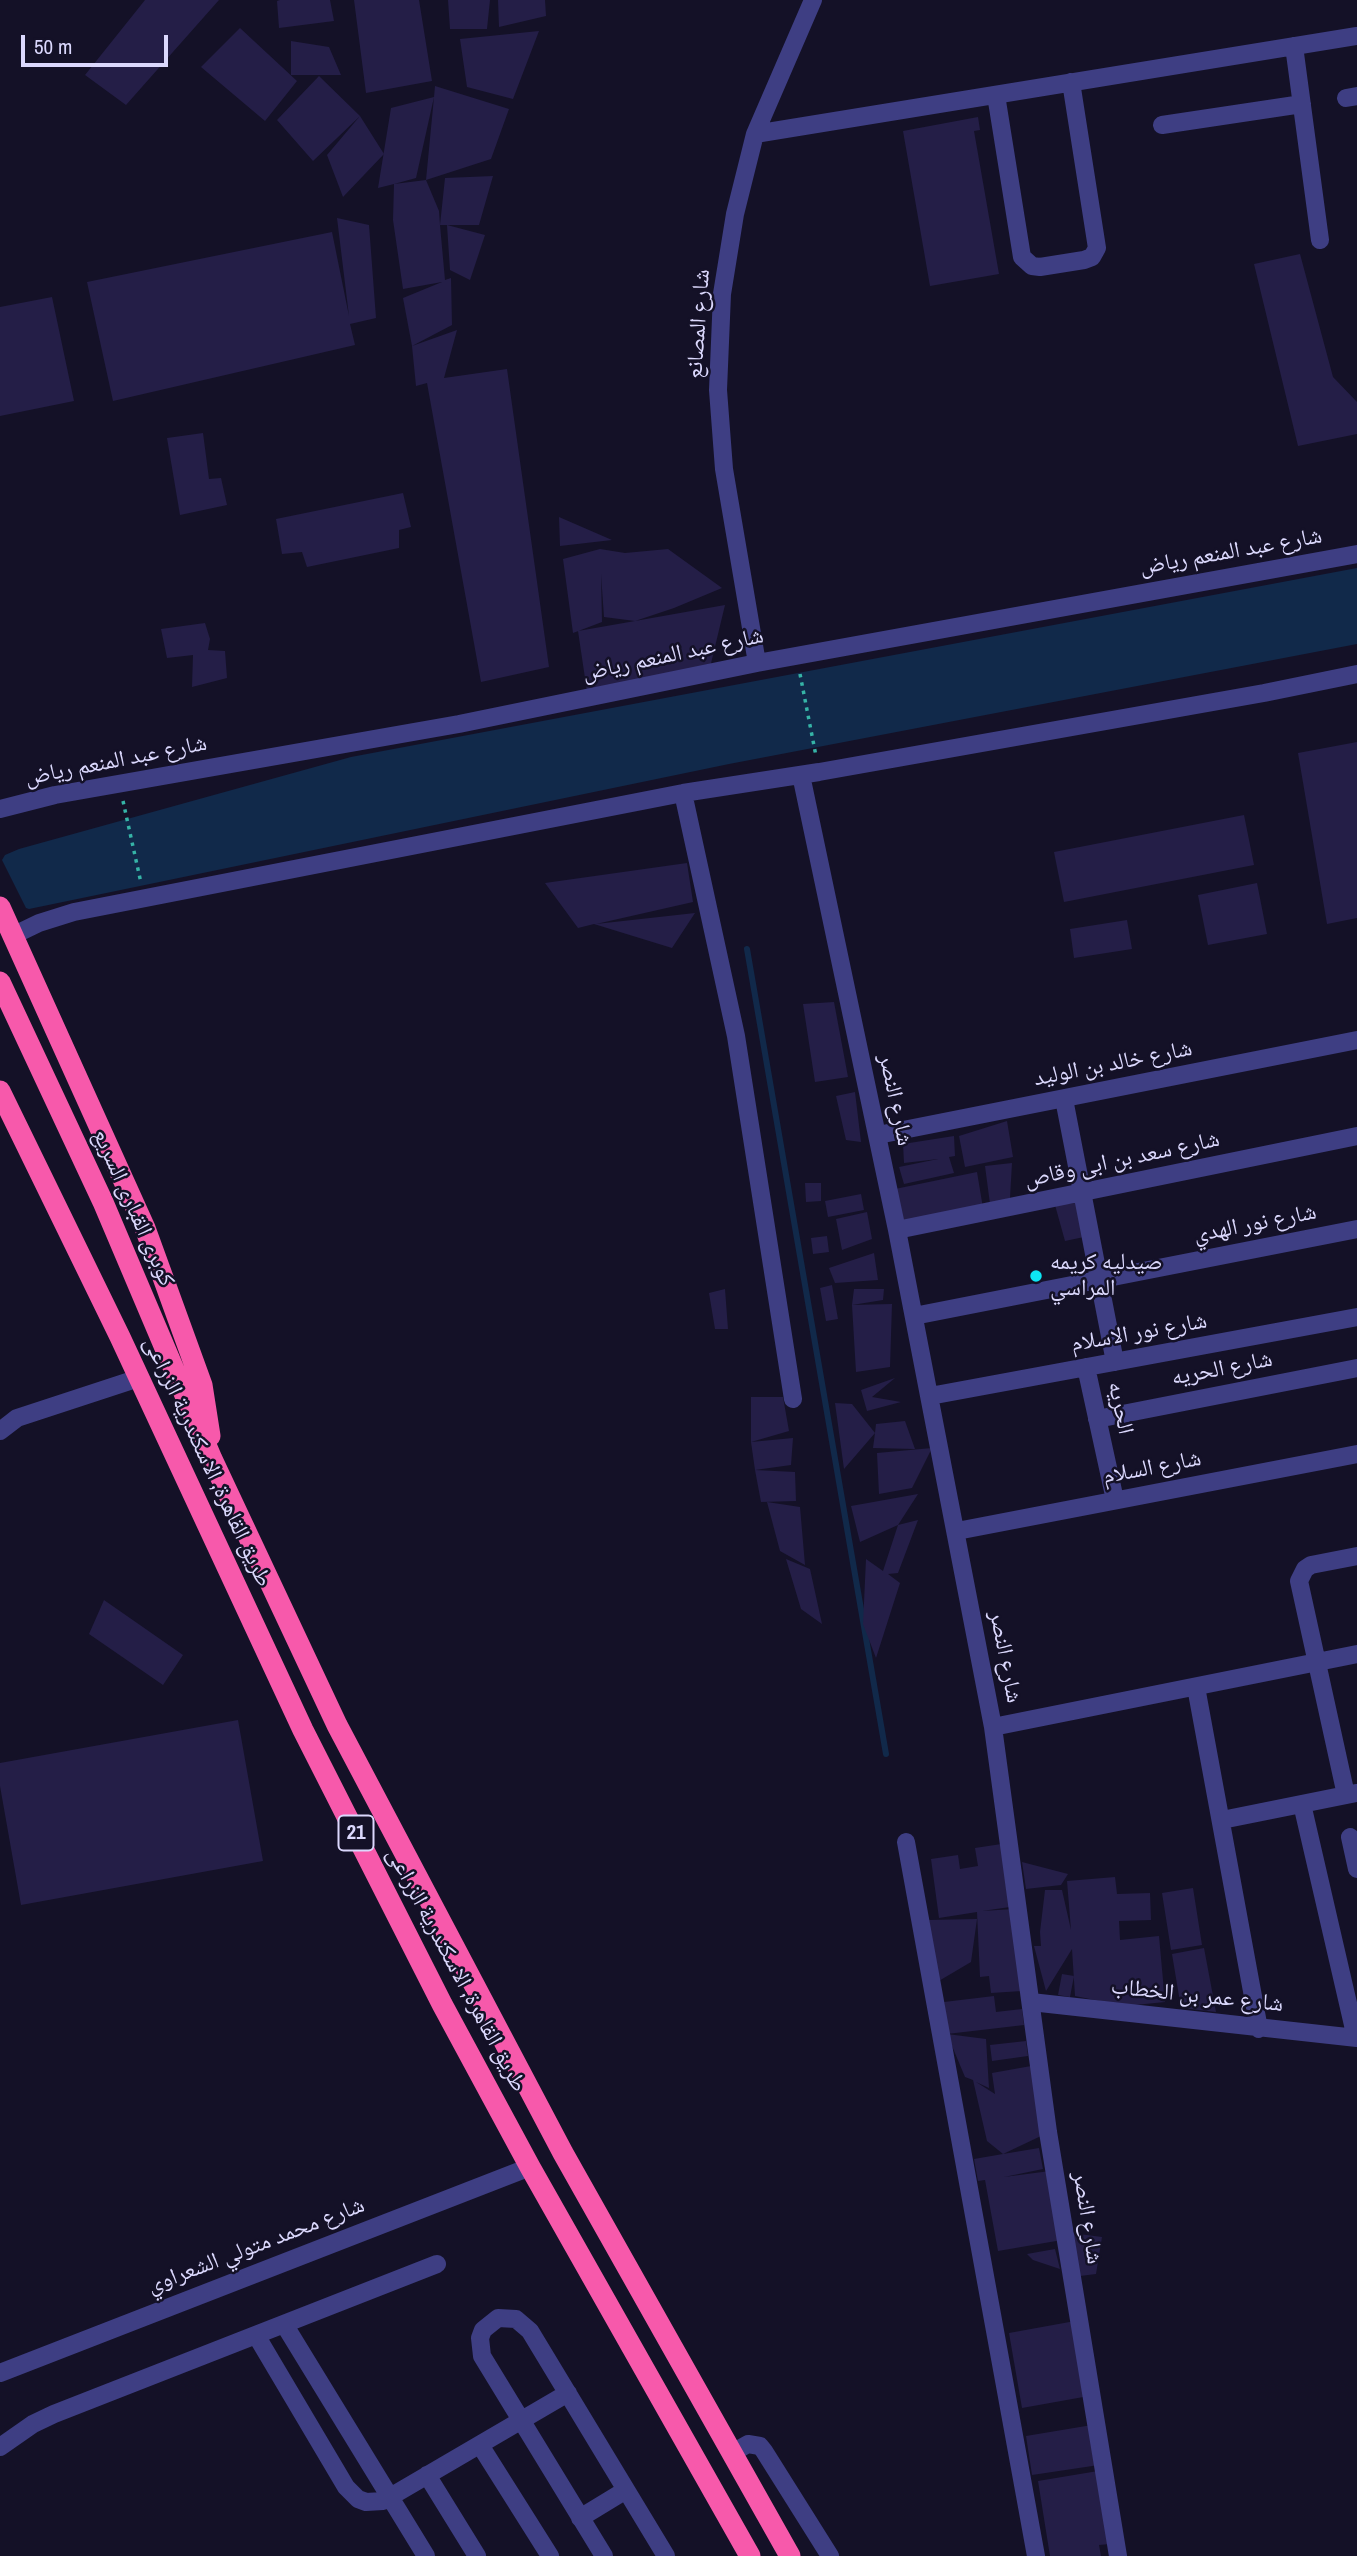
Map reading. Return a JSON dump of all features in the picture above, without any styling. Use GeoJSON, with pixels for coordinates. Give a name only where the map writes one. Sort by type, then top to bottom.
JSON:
{"type":"FeatureCollection","features":[{"type":"Feature","properties":{"kind":"highway"},"geometry":{"type":"LineString","coordinates":[[0,907],[145,1228],[202,1385],[212,1459]]}},
{"type":"Feature","properties":{"kind":"highway","name":"كوبرى القبارى السريع"},"geometry":{"type":"LineString","coordinates":[[0,982],[103,1202],[212,1459]]}},
{"type":"Feature","properties":{"kind":"highway","name":"طريق القاهرة, الاسكندرية الزراعى"},"geometry":{"type":"LineString","coordinates":[[0,1091],[8,1121],[139,1378],[303,1730],[442,2004],[747,2554]]}},
{"type":"Feature","properties":{"kind":"highway","name":"طريق القاهرة, الاسكندرية الزراعى"},"geometry":{"type":"LineString","coordinates":[[212,1459],[337,1725],[563,2153],[790,2556]]}},
{"type":"Feature","properties":{"kind":"street","name":"شارع المصانع"},"geometry":{"type":"LineString","coordinates":[[757,663],[724,470],[718,390],[722,294],[735,214],[755,134],[813,0]]}},
{"type":"Feature","properties":{"kind":"street"},"geometry":{"type":"LineString","coordinates":[[755,134],[1357,36]]}},
{"type":"Feature","properties":{"kind":"street"},"geometry":{"type":"LineString","coordinates":[[1294,46],[1320,240]]}},
{"type":"Feature","properties":{"kind":"street"},"geometry":{"type":"LineString","coordinates":[[996,94],[1022,257],[1032,266],[1040,267],[1084,260],[1092,257],[1097,248],[1071,82]]}},
{"type":"Feature","properties":{"kind":"street"},"geometry":{"type":"LineString","coordinates":[[1162,125],[1302,104]]}},
{"type":"Feature","properties":{"kind":"street","name":"شارع عبد المنعم رياض"},"geometry":{"type":"LineString","coordinates":[[0,809],[55,795],[458,724],[796,655],[1357,554]]}},
{"type":"Feature","properties":{"kind":"street"},"geometry":{"type":"LineString","coordinates":[[12,936],[39,923],[74,912],[683,793],[819,772],[1237,698],[1357,674]]}},
{"type":"Feature","properties":{"kind":"street","name":"شارع النصر"},"geometry":{"type":"LineString","coordinates":[[801,775],[897,1230],[993,1727],[1048,2132],[1118,2556]]}},
{"type":"Feature","properties":{"kind":"street"},"geometry":{"type":"LineString","coordinates":[[683,793],[736,1036],[793,1399]]}},
{"type":"Feature","properties":{"kind":"street","name":"شارع خالد بن الوليد"},"geometry":{"type":"LineString","coordinates":[[877,1135],[1357,1040]]}},
{"type":"Feature","properties":{"kind":"street"},"geometry":{"type":"LineString","coordinates":[[1063,1099],[1115,1362]]}},
{"type":"Feature","properties":{"kind":"street","name":"شارع سعد بن ابى وقاص"},"geometry":{"type":"LineString","coordinates":[[897,1230],[1357,1136]]}},
{"type":"Feature","properties":{"kind":"street","name":"شارع نور الهدي"},"geometry":{"type":"LineString","coordinates":[[914,1316],[1357,1229]]}},
{"type":"Feature","properties":{"kind":"street","name":"شارع نور الاسلام"},"geometry":{"type":"LineString","coordinates":[[930,1396],[1357,1317]]}},
{"type":"Feature","properties":{"kind":"street","name":"الحريه"},"geometry":{"type":"LineString","coordinates":[[1086,1367],[1115,1500]]}},
{"type":"Feature","properties":{"kind":"street","name":"شارع الحريه"},"geometry":{"type":"LineString","coordinates":[[1097,1419],[1357,1368]]}},
{"type":"Feature","properties":{"kind":"street"},"geometry":{"type":"LineString","coordinates":[[0,1431],[17,1418],[139,1378]]}},
{"type":"Feature","properties":{"kind":"street","name":"شارع السلام"},"geometry":{"type":"LineString","coordinates":[[957,1531],[1357,1454]]}},
{"type":"Feature","properties":{"kind":"street"},"geometry":{"type":"LineString","coordinates":[[1222,1820],[1351,1794],[1298,1581],[1305,1569],[1357,1556]]}},
{"type":"Feature","properties":{"kind":"street"},"geometry":{"type":"LineString","coordinates":[[993,1727],[1357,1654]]}},
{"type":"Feature","properties":{"kind":"street"},"geometry":{"type":"LineString","coordinates":[[1196,1687],[1259,2029]]}},
{"type":"Feature","properties":{"kind":"street"},"geometry":{"type":"LineString","coordinates":[[1302,1804],[1357,2038]]}},
{"type":"Feature","properties":{"kind":"street"},"geometry":{"type":"LineString","coordinates":[[1350,1837],[1357,1868]]}},
{"type":"Feature","properties":{"kind":"street"},"geometry":{"type":"LineString","coordinates":[[906,1842],[1036,2556]]}},
{"type":"Feature","properties":{"kind":"street","name":"شارع عمر بن الخطاب"},"geometry":{"type":"LineString","coordinates":[[1031,2002],[1357,2038]]}},
{"type":"Feature","properties":{"kind":"street","name":"شارع محمد متولي الشعراوي"},"geometry":{"type":"LineString","coordinates":[[0,2373],[530,2167]]}},
{"type":"Feature","properties":{"kind":"street"},"geometry":{"type":"LineString","coordinates":[[0,2447],[33,2424],[54,2414],[437,2264]]}},
{"type":"Feature","properties":{"kind":"street"},"geometry":{"type":"LineString","coordinates":[[604,2556],[482,2357],[480,2338],[490,2323],[507,2317],[524,2324],[666,2556]]}},
{"type":"Feature","properties":{"kind":"street"},"geometry":{"type":"LineString","coordinates":[[284,2324],[426,2556]]}},
{"type":"Feature","properties":{"kind":"street"},"geometry":{"type":"LineString","coordinates":[[256,2335],[352,2494],[358,2499],[375,2502],[390,2497],[568,2393]]}},
{"type":"Feature","properties":{"kind":"street"},"geometry":{"type":"LineString","coordinates":[[732,2453],[748,2444],[760,2446],[830,2556]]}},
{"type":"Feature","properties":{"kind":"street"},"geometry":{"type":"LineString","coordinates":[[480,2445],[550,2556]]}},
{"type":"Feature","properties":{"kind":"street"},"geometry":{"type":"LineString","coordinates":[[427,2475],[477,2556]]}},
{"type":"Feature","properties":{"kind":"street"},"geometry":{"type":"LineString","coordinates":[[580,2518],[626,2490]]}},
{"type":"Feature","properties":{"kind":"path"},"geometry":{"type":"LineString","coordinates":[[796,655],[819,772]]}},
{"type":"Feature","properties":{"kind":"path"},"geometry":{"type":"LineString","coordinates":[[120,784],[144,898]]}},
{"type":"Feature","properties":{"kind":"water"},"geometry":{"type":"Polygon","coordinates":[[[1357,568],[1357,644],[729,764],[29,909],[26,908],[2,860],[5,855],[19,849],[351,757],[1357,568]]]}},
{"type":"Feature","properties":{"kind":"building"},"geometry":{"type":"Polygon","coordinates":[[[145,0],[219,0],[126,105],[85,75],[145,0]]]}},
{"type":"Feature","properties":{"kind":"building"},"geometry":{"type":"Polygon","coordinates":[[[330,0],[334,21],[279,28],[277,1],[330,0]]]}},
{"type":"Feature","properties":{"kind":"building"},"geometry":{"type":"Polygon","coordinates":[[[354,0],[419,0],[432,81],[366,93],[354,0]]]}},
{"type":"Feature","properties":{"kind":"building"},"geometry":{"type":"Polygon","coordinates":[[[448,0],[490,0],[487,29],[450,29],[448,0]]]}},
{"type":"Feature","properties":{"kind":"building"},"geometry":{"type":"Polygon","coordinates":[[[498,0],[545,0],[546,16],[499,27],[498,0]]]}},
{"type":"Feature","properties":{"kind":"building"},"geometry":{"type":"Polygon","coordinates":[[[240,28],[297,81],[265,121],[201,67],[240,28]]]}},
{"type":"Feature","properties":{"kind":"building"},"geometry":{"type":"Polygon","coordinates":[[[539,31],[513,99],[467,87],[460,39],[539,31]]]}},
{"type":"Feature","properties":{"kind":"building"},"geometry":{"type":"Polygon","coordinates":[[[291,41],[329,47],[341,75],[291,75],[291,41]]]}},
{"type":"Feature","properties":{"kind":"building"},"geometry":{"type":"Polygon","coordinates":[[[319,76],[360,116],[313,161],[277,120],[319,76]]]}},
{"type":"Feature","properties":{"kind":"building"},"geometry":{"type":"Polygon","coordinates":[[[435,86],[509,109],[491,159],[426,180],[435,86]]]}},
{"type":"Feature","properties":{"kind":"building"},"geometry":{"type":"Polygon","coordinates":[[[434,97],[416,178],[378,188],[391,108],[434,97]]]}},
{"type":"Feature","properties":{"kind":"building"},"geometry":{"type":"Polygon","coordinates":[[[360,116],[384,154],[343,197],[327,155],[360,116]]]}},
{"type":"Feature","properties":{"kind":"building"},"geometry":{"type":"Polygon","coordinates":[[[978,117],[980,130],[974,131],[999,274],[930,286],[903,131],[978,117]]]}},
{"type":"Feature","properties":{"kind":"building"},"geometry":{"type":"Polygon","coordinates":[[[493,176],[479,225],[440,225],[445,178],[493,176]]]}},
{"type":"Feature","properties":{"kind":"building"},"geometry":{"type":"Polygon","coordinates":[[[426,180],[439,211],[445,280],[451,278],[452,325],[412,346],[403,298],[442,282],[403,289],[393,220],[394,184],[426,180]]]}},
{"type":"Feature","properties":{"kind":"building"},"geometry":{"type":"Polygon","coordinates":[[[337,218],[369,225],[376,318],[350,324],[355,345],[113,401],[87,282],[332,232],[349,316],[337,218]]]}},
{"type":"Feature","properties":{"kind":"building"},"geometry":{"type":"Polygon","coordinates":[[[447,225],[485,235],[470,280],[450,270],[447,225]]]}},
{"type":"Feature","properties":{"kind":"building"},"geometry":{"type":"Polygon","coordinates":[[[1300,254],[1333,377],[1357,402],[1357,434],[1298,446],[1254,264],[1300,254]]]}},
{"type":"Feature","properties":{"kind":"building"},"geometry":{"type":"Polygon","coordinates":[[[52,297],[74,401],[0,416],[0,307],[52,297]]]}},
{"type":"Feature","properties":{"kind":"building"},"geometry":{"type":"Polygon","coordinates":[[[457,330],[444,378],[507,369],[549,667],[481,682],[427,383],[416,386],[412,346],[457,330]]]}},
{"type":"Feature","properties":{"kind":"building"},"geometry":{"type":"Polygon","coordinates":[[[203,433],[209,479],[221,478],[227,505],[180,515],[167,438],[203,433]]]}},
{"type":"Feature","properties":{"kind":"building"},"geometry":{"type":"Polygon","coordinates":[[[403,493],[411,527],[399,530],[399,548],[307,567],[302,552],[282,554],[276,519],[403,493]]]}},
{"type":"Feature","properties":{"kind":"building"},"geometry":{"type":"Polygon","coordinates":[[[559,517],[612,540],[560,546],[559,517]]]}},
{"type":"Feature","properties":{"kind":"building"},"geometry":{"type":"Polygon","coordinates":[[[600,549],[625,553],[668,549],[722,588],[635,621],[725,605],[707,680],[589,705],[578,631],[573,633],[563,559],[600,549]],[[601,574],[602,622],[579,631],[635,621],[604,617],[601,574]]]}},
{"type":"Feature","properties":{"kind":"building"},"geometry":{"type":"Polygon","coordinates":[[[205,623],[210,639],[208,650],[225,651],[227,678],[192,687],[193,655],[167,658],[161,629],[205,623]]]}},
{"type":"Feature","properties":{"kind":"building"},"geometry":{"type":"Polygon","coordinates":[[[1357,742],[1357,918],[1327,924],[1298,753],[1357,742]]]}},
{"type":"Feature","properties":{"kind":"building"},"geometry":{"type":"Polygon","coordinates":[[[1244,815],[1254,865],[1064,902],[1054,852],[1244,815]]]}},
{"type":"Feature","properties":{"kind":"building"},"geometry":{"type":"Polygon","coordinates":[[[687,863],[693,902],[596,924],[695,913],[672,948],[594,924],[578,928],[545,883],[687,863]]]}},
{"type":"Feature","properties":{"kind":"building"},"geometry":{"type":"Polygon","coordinates":[[[1257,883],[1267,934],[1208,945],[1198,895],[1257,883]]]}},
{"type":"Feature","properties":{"kind":"building"},"geometry":{"type":"Polygon","coordinates":[[[1127,920],[1132,949],[1074,958],[1070,929],[1127,920]]]}},
{"type":"Feature","properties":{"kind":"building"},"geometry":{"type":"Polygon","coordinates":[[[834,1002],[848,1077],[815,1082],[803,1004],[834,1002]]]}},
{"type":"Feature","properties":{"kind":"building"},"geometry":{"type":"Polygon","coordinates":[[[855,1092],[861,1142],[846,1140],[836,1096],[855,1092]]]}},
{"type":"Feature","properties":{"kind":"building"},"geometry":{"type":"Polygon","coordinates":[[[1007,1121],[1013,1157],[965,1167],[959,1136],[1007,1121]]]}},
{"type":"Feature","properties":{"kind":"building"},"geometry":{"type":"Polygon","coordinates":[[[954,1136],[955,1156],[949,1157],[954,1173],[904,1184],[899,1167],[938,1159],[904,1163],[903,1144],[954,1136]]]}},
{"type":"Feature","properties":{"kind":"building"},"geometry":{"type":"Polygon","coordinates":[[[1012,1163],[1010,1198],[990,1204],[985,1166],[1012,1163]]]}},
{"type":"Feature","properties":{"kind":"building"},"geometry":{"type":"Polygon","coordinates":[[[977,1172],[983,1208],[901,1223],[895,1189],[977,1172]]]}},
{"type":"Feature","properties":{"kind":"building"},"geometry":{"type":"Polygon","coordinates":[[[805,1183],[821,1183],[821,1201],[806,1202],[805,1183]]]}},
{"type":"Feature","properties":{"kind":"building"},"geometry":{"type":"Polygon","coordinates":[[[861,1194],[864,1210],[828,1217],[825,1201],[861,1194]]]}},
{"type":"Feature","properties":{"kind":"building"},"geometry":{"type":"Polygon","coordinates":[[[1084,1202],[1084,1237],[1065,1241],[1055,1205],[1084,1202]]]}},
{"type":"Feature","properties":{"kind":"building"},"geometry":{"type":"Polygon","coordinates":[[[867,1212],[872,1239],[842,1250],[836,1219],[867,1212]]]}},
{"type":"Feature","properties":{"kind":"building"},"geometry":{"type":"Polygon","coordinates":[[[827,1236],[829,1252],[813,1254],[811,1238],[827,1236]]]}},
{"type":"Feature","properties":{"kind":"building"},"geometry":{"type":"Polygon","coordinates":[[[874,1253],[878,1280],[835,1283],[829,1268],[874,1253]]]}},
{"type":"Feature","properties":{"kind":"building"},"geometry":{"type":"Polygon","coordinates":[[[832,1285],[838,1319],[826,1321],[820,1288],[832,1285]]]}},
{"type":"Feature","properties":{"kind":"building"},"geometry":{"type":"Polygon","coordinates":[[[725,1289],[728,1329],[715,1329],[709,1293],[725,1289]]]}},
{"type":"Feature","properties":{"kind":"building"},"geometry":{"type":"Polygon","coordinates":[[[854,1289],[884,1289],[883,1300],[852,1305],[854,1289]]]}},
{"type":"Feature","properties":{"kind":"building"},"geometry":{"type":"Polygon","coordinates":[[[892,1304],[890,1367],[856,1372],[852,1305],[892,1304]]]}},
{"type":"Feature","properties":{"kind":"building"},"geometry":{"type":"Polygon","coordinates":[[[895,1378],[872,1397],[901,1402],[867,1411],[861,1390],[895,1378]]]}},
{"type":"Feature","properties":{"kind":"building"},"geometry":{"type":"Polygon","coordinates":[[[751,1397],[783,1397],[789,1431],[751,1442],[751,1397]]]}},
{"type":"Feature","properties":{"kind":"building"},"geometry":{"type":"Polygon","coordinates":[[[835,1403],[852,1404],[875,1433],[844,1469],[835,1403]]]}},
{"type":"Feature","properties":{"kind":"building"},"geometry":{"type":"Polygon","coordinates":[[[905,1421],[915,1449],[873,1448],[876,1424],[905,1421]]]}},
{"type":"Feature","properties":{"kind":"building"},"geometry":{"type":"Polygon","coordinates":[[[793,1438],[791,1465],[755,1470],[751,1442],[793,1438]]]}},
{"type":"Feature","properties":{"kind":"building"},"geometry":{"type":"Polygon","coordinates":[[[932,1448],[912,1488],[879,1494],[877,1453],[932,1448]]]}},
{"type":"Feature","properties":{"kind":"building"},"geometry":{"type":"Polygon","coordinates":[[[755,1470],[795,1472],[796,1501],[761,1502],[755,1470]]]}},
{"type":"Feature","properties":{"kind":"building"},"geometry":{"type":"Polygon","coordinates":[[[918,1494],[898,1525],[860,1542],[851,1506],[918,1494]]]}},
{"type":"Feature","properties":{"kind":"building"},"geometry":{"type":"Polygon","coordinates":[[[767,1502],[800,1507],[805,1565],[780,1551],[767,1502]]]}},
{"type":"Feature","properties":{"kind":"building"},"geometry":{"type":"Polygon","coordinates":[[[918,1520],[898,1573],[888,1574],[900,1583],[876,1658],[863,1624],[866,1559],[883,1571],[898,1525],[918,1520]]]}},
{"type":"Feature","properties":{"kind":"building"},"geometry":{"type":"Polygon","coordinates":[[[786,1559],[810,1569],[822,1624],[801,1609],[786,1559]]]}},
{"type":"Feature","properties":{"kind":"building"},"geometry":{"type":"Polygon","coordinates":[[[104,1600],[183,1655],[163,1685],[89,1634],[104,1600]]]}},
{"type":"Feature","properties":{"kind":"building"},"geometry":{"type":"Polygon","coordinates":[[[238,1720],[263,1861],[21,1905],[0,1786],[0,1763],[238,1720]]]}},
{"type":"Feature","properties":{"kind":"building"},"geometry":{"type":"Polygon","coordinates":[[[1008,1843],[1017,1906],[982,1911],[1014,1909],[1022,1991],[991,1993],[989,1976],[980,1977],[977,1912],[939,1918],[931,1859],[958,1855],[960,1869],[978,1866],[975,1848],[1008,1843]]]}},
{"type":"Feature","properties":{"kind":"building"},"geometry":{"type":"Polygon","coordinates":[[[1022,1862],[1068,1874],[1061,1885],[1026,1889],[1022,1862]]]}},
{"type":"Feature","properties":{"kind":"building"},"geometry":{"type":"Polygon","coordinates":[[[1115,1877],[1117,1894],[1150,1893],[1151,1920],[1119,1921],[1120,1940],[1159,1936],[1165,2002],[1125,2006],[1075,1996],[1072,1949],[1046,1991],[1034,1946],[1041,1946],[1045,1890],[1062,1890],[1071,1930],[1067,1881],[1115,1877]]]}},
{"type":"Feature","properties":{"kind":"building"},"geometry":{"type":"Polygon","coordinates":[[[1193,1888],[1202,1945],[1171,1950],[1162,1893],[1193,1888]]]}},
{"type":"Feature","properties":{"kind":"building"},"geometry":{"type":"Polygon","coordinates":[[[977,1919],[971,1962],[932,1985],[929,1920],[977,1919]]]}},
{"type":"Feature","properties":{"kind":"building"},"geometry":{"type":"Polygon","coordinates":[[[1204,1948],[1216,2012],[1181,2008],[1172,1954],[1204,1948]]]}},
{"type":"Feature","properties":{"kind":"building"},"geometry":{"type":"Polygon","coordinates":[[[1062,1974],[1074,1976],[1070,1997],[1058,1995],[1062,1974]]]}},
{"type":"Feature","properties":{"kind":"building"},"geometry":{"type":"Polygon","coordinates":[[[994,1996],[996,2012],[1022,2009],[1024,2025],[947,2034],[944,2002],[994,1996]]]}},
{"type":"Feature","properties":{"kind":"building"},"geometry":{"type":"Polygon","coordinates":[[[947,2034],[986,2039],[989,2088],[976,2082],[995,2094],[992,2073],[1031,2066],[1041,2136],[1003,2154],[987,2141],[973,2080],[965,2077],[947,2034]]]}},
{"type":"Feature","properties":{"kind":"building"},"geometry":{"type":"Polygon","coordinates":[[[1026,2041],[1028,2056],[992,2061],[990,2045],[1026,2041]]]}},
{"type":"Feature","properties":{"kind":"building"},"geometry":{"type":"Polygon","coordinates":[[[1039,2148],[1043,2169],[1004,2177],[1050,2171],[1062,2240],[998,2251],[985,2180],[978,2181],[974,2159],[1039,2148]]]}},
{"type":"Feature","properties":{"kind":"building"},"geometry":{"type":"Polygon","coordinates":[[[1071,2233],[1102,2237],[1096,2274],[1080,2276],[1071,2233]]]}},
{"type":"Feature","properties":{"kind":"building"},"geometry":{"type":"Polygon","coordinates":[[[1055,2249],[1060,2269],[1033,2260],[1027,2254],[1055,2249]]]}},
{"type":"Feature","properties":{"kind":"building"},"geometry":{"type":"Polygon","coordinates":[[[1075,2321],[1089,2396],[1022,2408],[1009,2333],[1075,2321]]]}},
{"type":"Feature","properties":{"kind":"building"},"geometry":{"type":"Polygon","coordinates":[[[1092,2425],[1099,2465],[1032,2475],[1026,2436],[1092,2425]]]}},
{"type":"Feature","properties":{"kind":"building"},"geometry":{"type":"Polygon","coordinates":[[[1098,2471],[1110,2544],[1099,2545],[1101,2556],[1050,2556],[1038,2481],[1098,2471]]]}},
{"type":"Feature","properties":{"kind":"waterway"},"geometry":{"type":"LineString","coordinates":[[747,949],[886,1754]]}},
{"type":"Feature","properties":{"kind":"place","name":"صيدليه كريمه المراسي"},"geometry":{"type":"Point","coordinates":[1036,1276]}}]}
